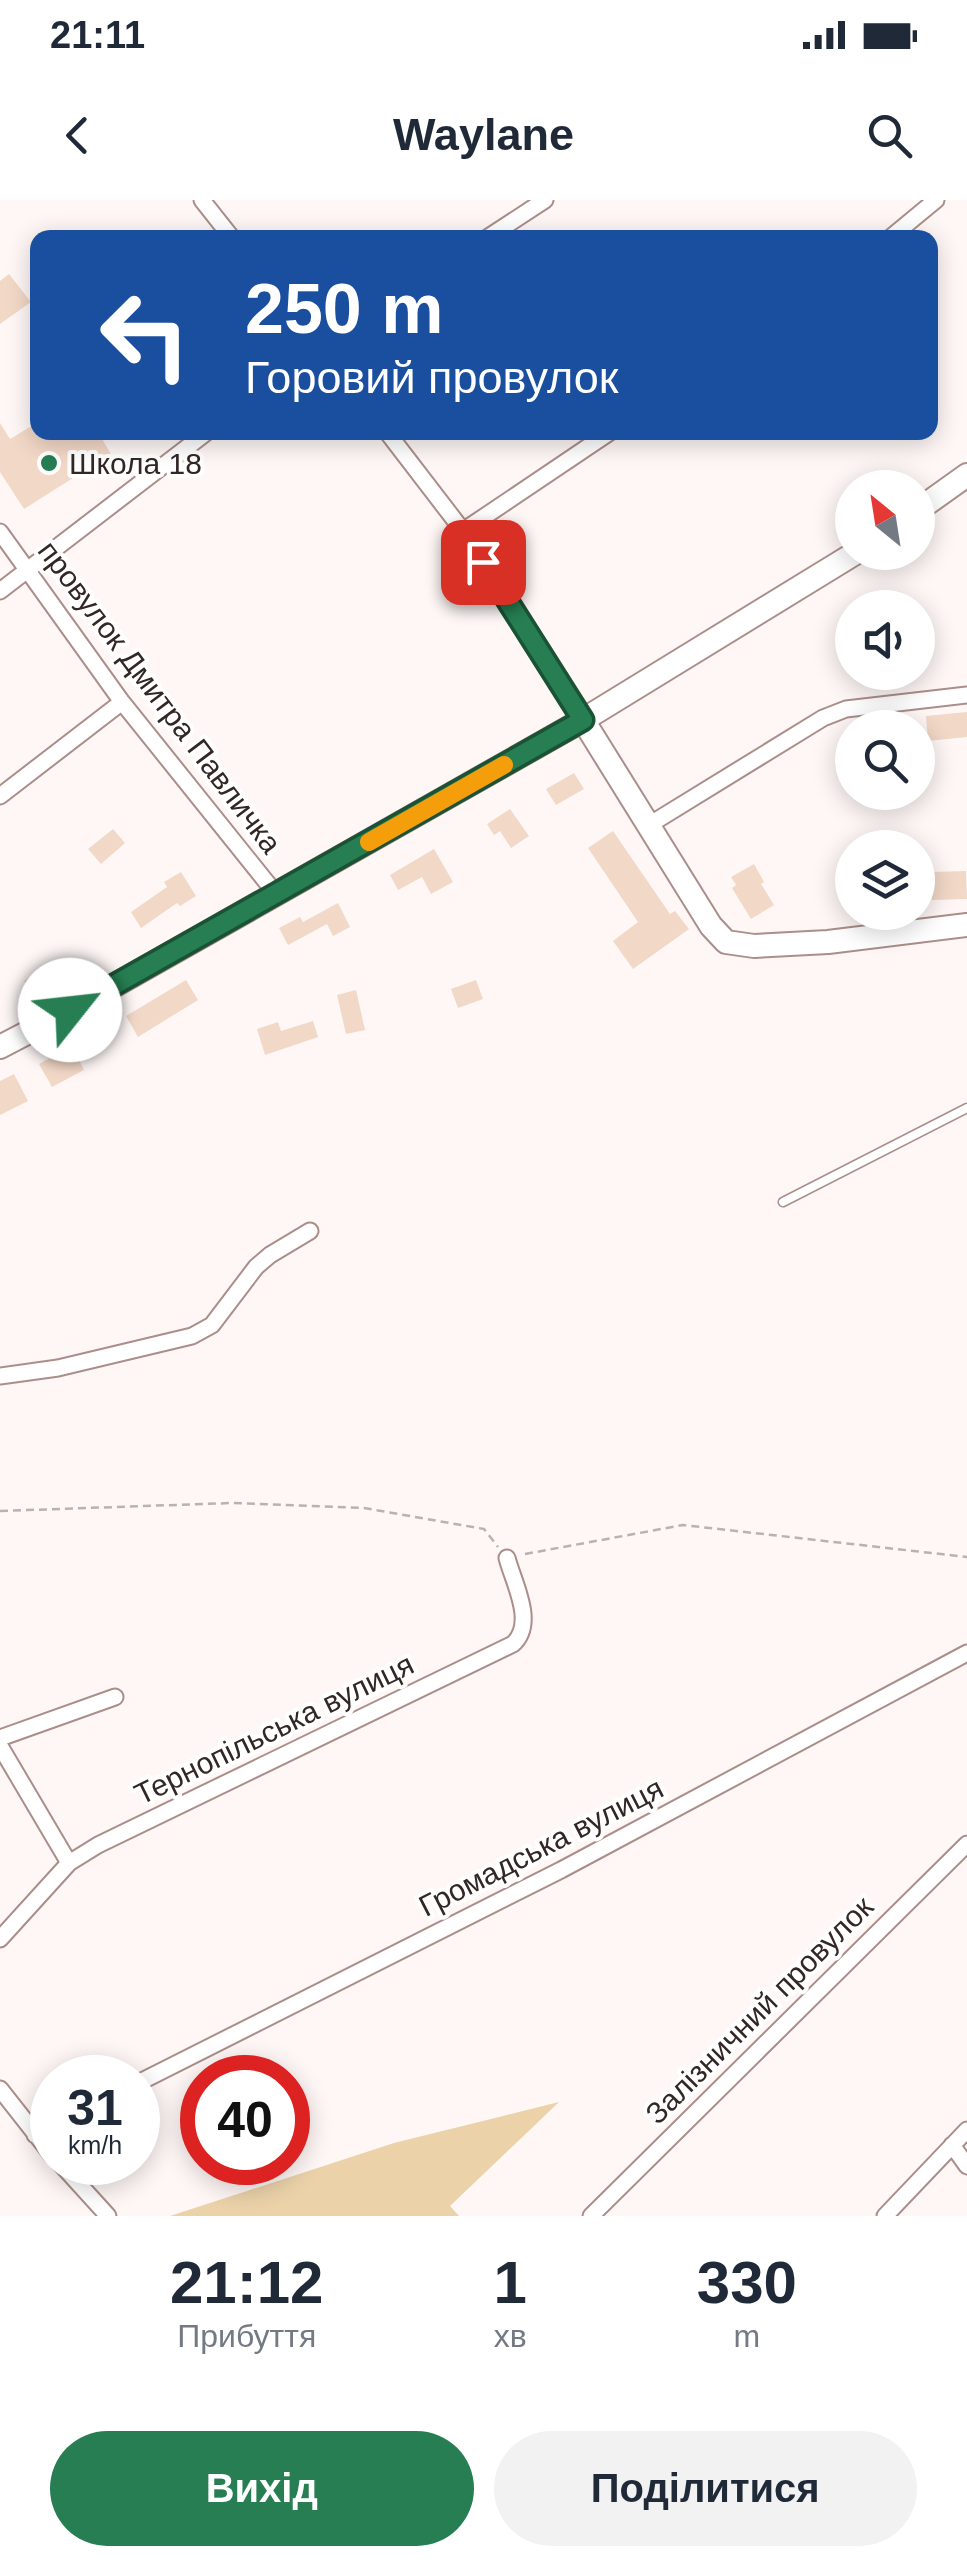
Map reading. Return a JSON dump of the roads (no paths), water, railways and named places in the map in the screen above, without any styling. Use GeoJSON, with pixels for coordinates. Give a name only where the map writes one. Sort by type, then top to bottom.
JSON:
{"type":"FeatureCollection","features":[{"type":"Feature","properties":{"kind":"street"},"geometry":{"type":"LineString","coordinates":[[202,200],[226,230]]}},
{"type":"Feature","properties":{"kind":"street"},"geometry":{"type":"LineString","coordinates":[[499,230],[546,200]]}},
{"type":"Feature","properties":{"kind":"street"},"geometry":{"type":"LineString","coordinates":[[900,230],[936,200]]}},
{"type":"Feature","properties":{"kind":"street"},"geometry":{"type":"LineString","coordinates":[[0,591],[196,440]]}},
{"type":"Feature","properties":{"kind":"street"},"geometry":{"type":"LineString","coordinates":[[393,440],[463,530],[711,926],[726,942],[754,946],[828,942],[967,925]]}},
{"type":"Feature","properties":{"kind":"street"},"geometry":{"type":"LineString","coordinates":[[463,530],[598,440]]}},
{"type":"Feature","properties":{"kind":"street"},"geometry":{"type":"LineString","coordinates":[[935,498],[967,475]]}},
{"type":"Feature","properties":{"kind":"street","name":"провулок Дмитра Павличка"},"geometry":{"type":"LineString","coordinates":[[0,532],[122,702],[276,894]]}},
{"type":"Feature","properties":{"kind":"street"},"geometry":{"type":"LineString","coordinates":[[0,1047],[583,720],[835,565]]}},
{"type":"Feature","properties":{"kind":"street"},"geometry":{"type":"LineString","coordinates":[[649,826],[823,718],[846,709],[967,695]]}},
{"type":"Feature","properties":{"kind":"street"},"geometry":{"type":"LineString","coordinates":[[0,796],[122,702]]}},
{"type":"Feature","properties":{"kind":"street"},"geometry":{"type":"LineString","coordinates":[[0,1376],[58,1368],[192,1336],[212,1326],[270,1255],[310,1231]]}},
{"type":"Feature","properties":{"kind":"street","name":"Тернопільська вулиця"},"geometry":{"type":"LineString","coordinates":[[0,1938],[69,1863],[98,1845],[512,1644],[521,1637],[524,1618],[507,1558]]}},
{"type":"Feature","properties":{"kind":"street","name":"Громадська вулиця"},"geometry":{"type":"LineString","coordinates":[[160,2072],[561,1870],[967,1653]]}},
{"type":"Feature","properties":{"kind":"street"},"geometry":{"type":"LineString","coordinates":[[0,1738],[115,1697]]}},
{"type":"Feature","properties":{"kind":"street"},"geometry":{"type":"LineString","coordinates":[[0,1746],[69,1863]]}},
{"type":"Feature","properties":{"kind":"street","name":"Залізничний провулок"},"geometry":{"type":"LineString","coordinates":[[590,2216],[967,1844]]}},
{"type":"Feature","properties":{"kind":"street"},"geometry":{"type":"LineString","coordinates":[[0,2089],[30,2130]]}},
{"type":"Feature","properties":{"kind":"street"},"geometry":{"type":"LineString","coordinates":[[885,2216],[967,2130]]}},
{"type":"Feature","properties":{"kind":"street"},"geometry":{"type":"LineString","coordinates":[[952,2145],[967,2166]]}},
{"type":"Feature","properties":{"kind":"street"},"geometry":{"type":"LineString","coordinates":[[80,2185],[108,2216]]}},
{"type":"Feature","properties":{"kind":"lane"},"geometry":{"type":"LineString","coordinates":[[783,1202],[967,1108]]}},
{"type":"Feature","properties":{"kind":"place","name":"Школа 18"},"geometry":{"type":"Point","coordinates":[49,463]}}]}
